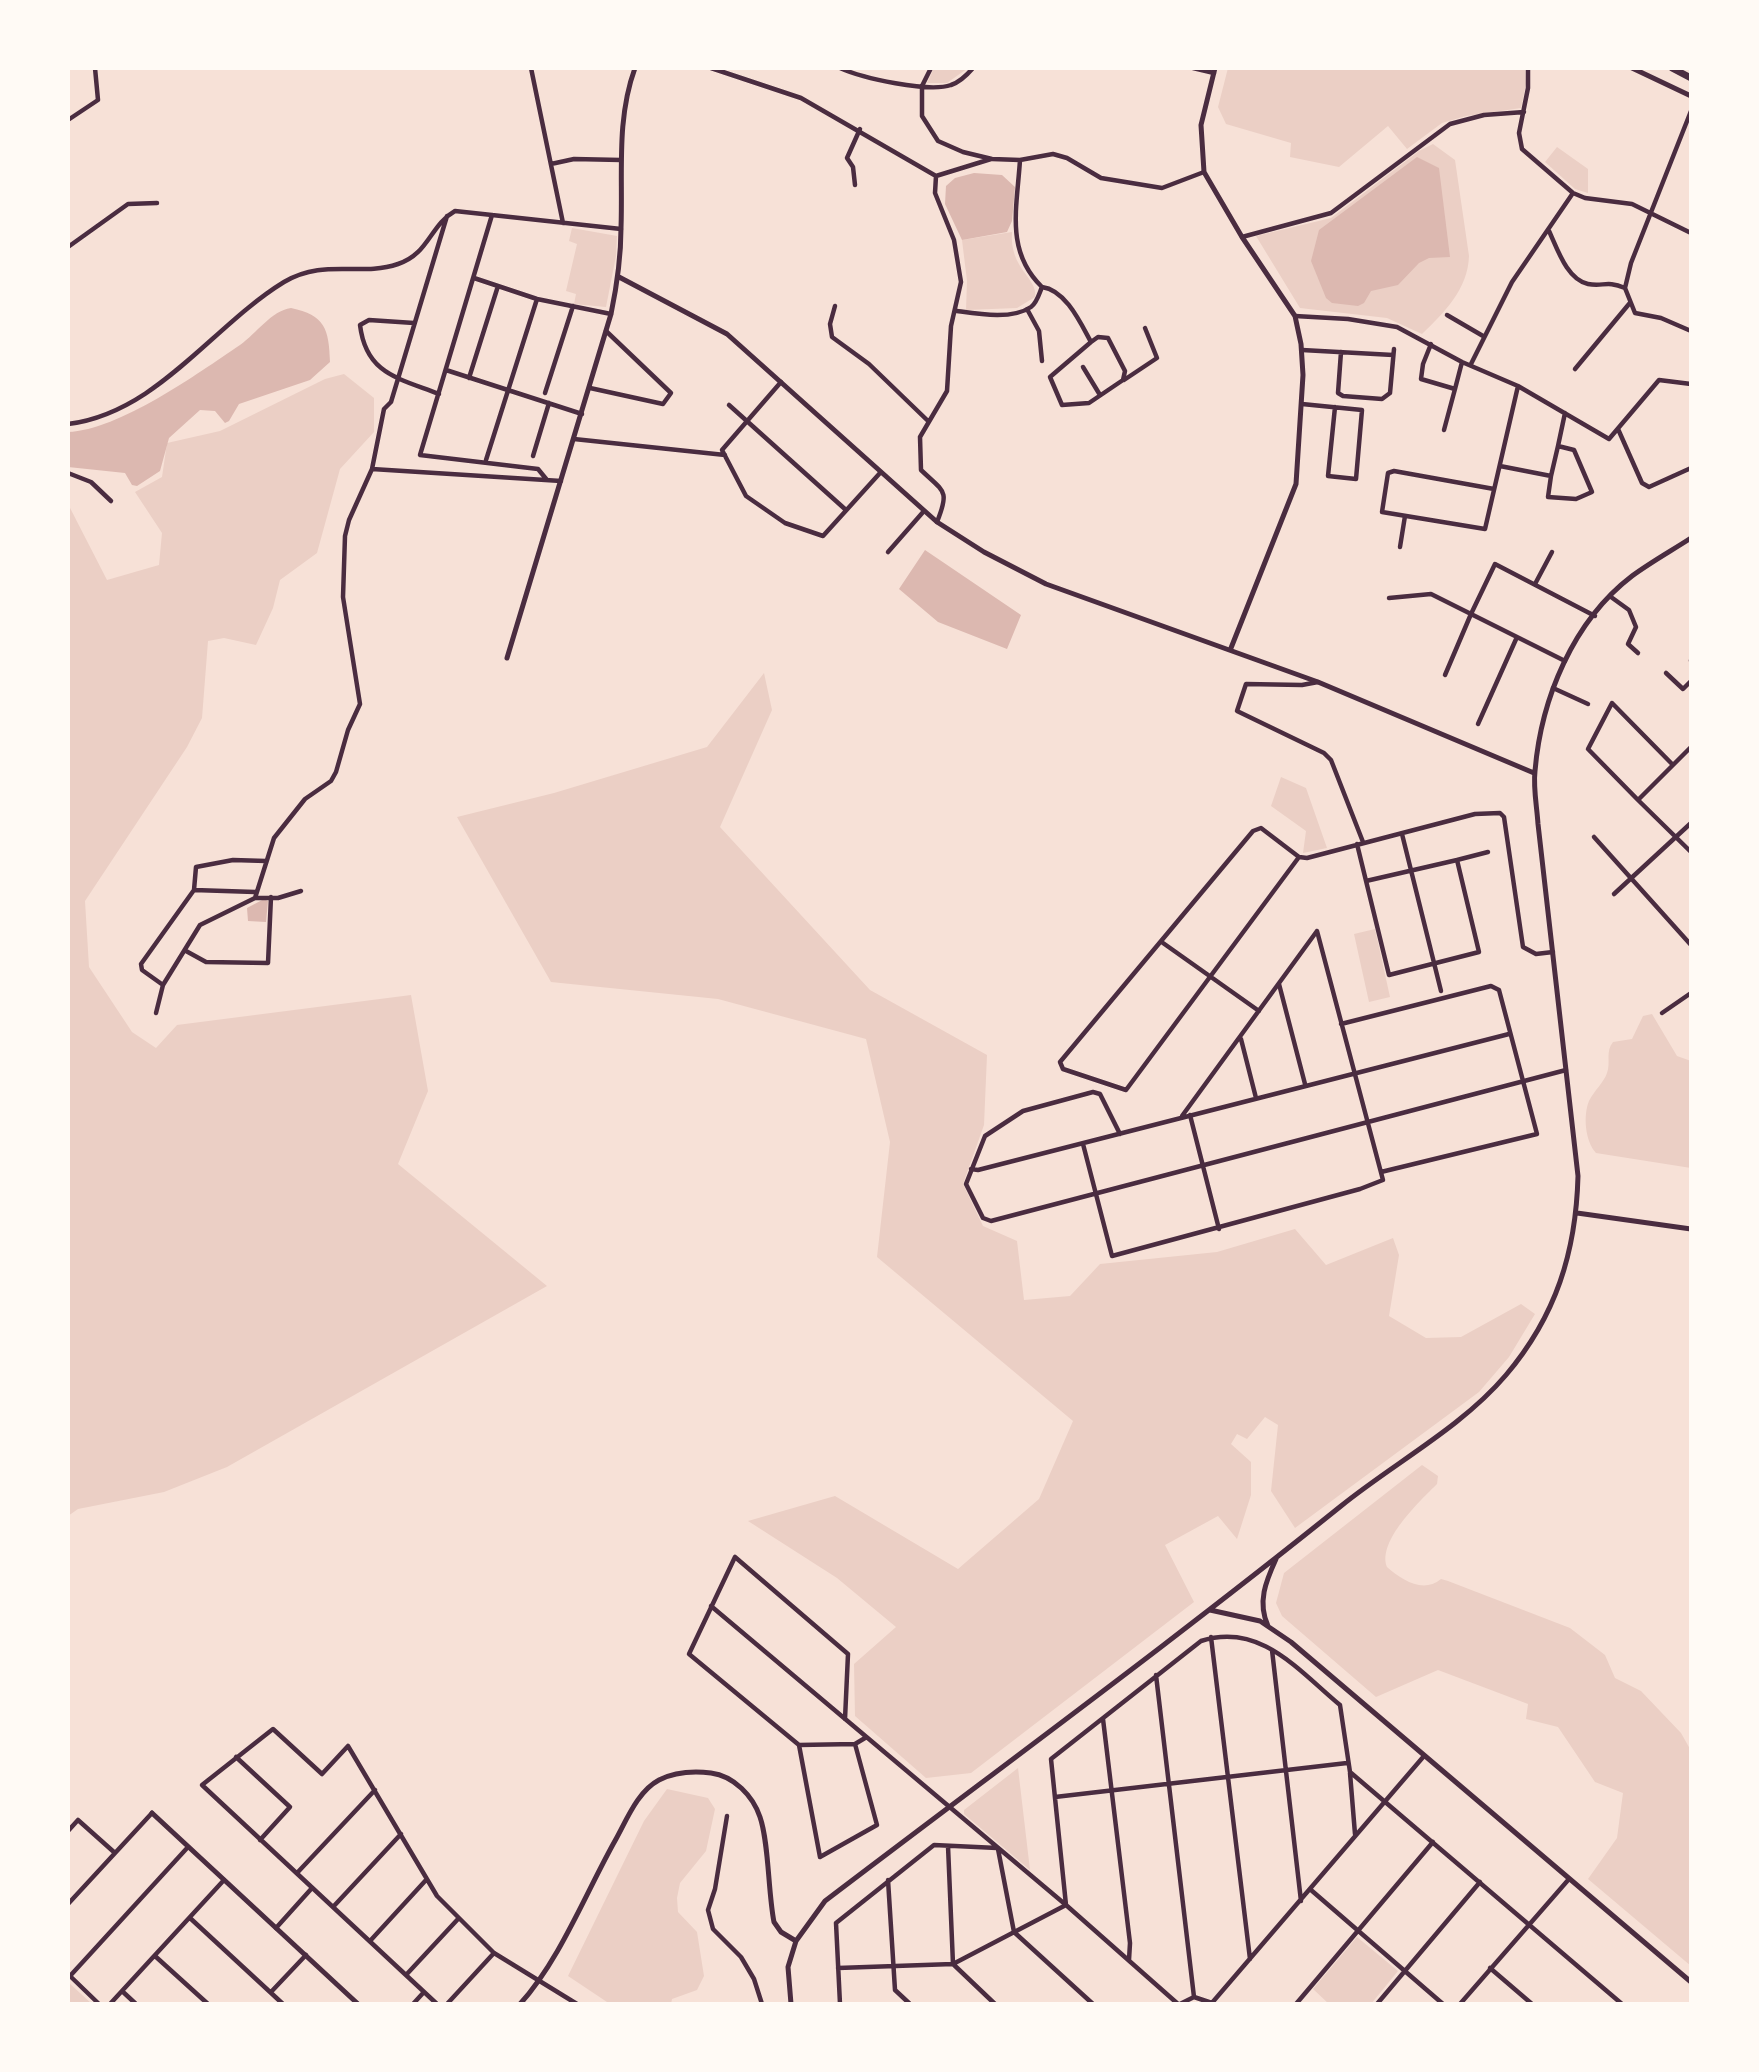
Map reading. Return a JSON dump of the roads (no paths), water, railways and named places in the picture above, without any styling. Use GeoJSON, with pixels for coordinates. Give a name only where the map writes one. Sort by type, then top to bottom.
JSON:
{"type":"FeatureCollection","features":[{"type":"Feature","properties":{"kind":"highway"},"geometry":{"type":"LineString","coordinates":[[1672,68],[1691,78]]}},
{"type":"Feature","properties":{"kind":"street"},"geometry":{"type":"LineString","coordinates":[[68,120],[98,100],[95,68]]}},
{"type":"Feature","properties":{"kind":"street"},"geometry":{"type":"LineString","coordinates":[[531,68],[563,223]]}},
{"type":"Feature","properties":{"kind":"street"},"geometry":{"type":"LineString","coordinates":[[507,658],[611,314],[619,277],[621,160],[627,90],[635,68]]}},
{"type":"Feature","properties":{"kind":"street"},"geometry":{"type":"LineString","coordinates":[[711,68],[801,98],[936,176],[992,159]]}},
{"type":"Feature","properties":{"kind":"street"},"geometry":{"type":"LineString","coordinates":[[840,68],[922,86],[954,85],[973,68]]}},
{"type":"Feature","properties":{"kind":"street"},"geometry":{"type":"LineString","coordinates":[[863,68],[864,75]]}},
{"type":"Feature","properties":{"kind":"street"},"geometry":{"type":"LineString","coordinates":[[931,68],[922,86],[922,116],[938,141],[963,152],[992,159],[1020,160],[1053,154],[1067,158],[1101,178],[1162,188],[1204,172]]}},
{"type":"Feature","properties":{"kind":"street"},"geometry":{"type":"LineString","coordinates":[[1193,68],[1215,70],[1201,125],[1204,172],[1242,237],[1295,317],[1302,350],[1302,404],[1296,484],[1231,649]]}},
{"type":"Feature","properties":{"kind":"street"},"geometry":{"type":"LineString","coordinates":[[1528,68],[1519,133],[1522,149],[1573,193],[1586,198],[1632,204],[1691,233]]}},
{"type":"Feature","properties":{"kind":"street"},"geometry":{"type":"LineString","coordinates":[[1632,68],[1691,96]]}},
{"type":"Feature","properties":{"kind":"street"},"geometry":{"type":"LineString","coordinates":[[1691,111],[1649,212],[1625,288],[1629,304],[1635,313],[1661,318],[1691,331]]}},
{"type":"Feature","properties":{"kind":"street"},"geometry":{"type":"LineString","coordinates":[[1242,237],[1331,214],[1450,124],[1483,115],[1524,112]]}},
{"type":"Feature","properties":{"kind":"street"},"geometry":{"type":"LineString","coordinates":[[855,185],[853,167],[847,158],[860,130]]}},
{"type":"Feature","properties":{"kind":"street"},"geometry":{"type":"LineString","coordinates":[[551,164],[574,159],[621,160]]}},
{"type":"Feature","properties":{"kind":"street"},"geometry":{"type":"LineString","coordinates":[[1020,160],[1018,251],[1030,275],[1042,287],[1049,288],[1066,303],[1091,342]]}},
{"type":"Feature","properties":{"kind":"street"},"geometry":{"type":"LineString","coordinates":[[936,176],[935,193],[954,240],[960,270],[957,311],[951,326],[947,391],[927,420],[920,437],[921,470],[943,489],[946,500],[937,523]]}},
{"type":"Feature","properties":{"kind":"street"},"geometry":{"type":"LineString","coordinates":[[1471,364],[1512,282],[1573,193]]}},
{"type":"Feature","properties":{"kind":"street"},"geometry":{"type":"LineString","coordinates":[[68,247],[128,204],[157,203]]}},
{"type":"Feature","properties":{"kind":"street"},"geometry":{"type":"LineString","coordinates":[[68,424],[117,410],[177,370],[256,301],[286,281],[307,272],[327,269],[370,269],[400,264],[430,242],[440,222],[447,216],[466,211],[621,229]]}},
{"type":"Feature","properties":{"kind":"street"},"geometry":{"type":"LineString","coordinates":[[492,215],[420,455],[486,460],[538,469],[547,480]]}},
{"type":"Feature","properties":{"kind":"street"},"geometry":{"type":"LineString","coordinates":[[156,1013],[163,985],[200,925],[255,895],[274,838],[305,799],[331,781],[360,704],[343,597],[345,536],[349,520],[372,469],[384,409],[391,402],[447,216]]}},
{"type":"Feature","properties":{"kind":"street"},"geometry":{"type":"LineString","coordinates":[[1549,231],[1569,270],[1578,280],[1588,284],[1610,282],[1625,288]]}},
{"type":"Feature","properties":{"kind":"street"},"geometry":{"type":"LineString","coordinates":[[619,277],[727,334],[937,523],[984,552],[1046,584],[1318,682],[1534,773]]}},
{"type":"Feature","properties":{"kind":"street"},"geometry":{"type":"LineString","coordinates":[[474,278],[537,299],[611,314]]}},
{"type":"Feature","properties":{"kind":"street"},"geometry":{"type":"LineString","coordinates":[[470,378],[498,286]]}},
{"type":"Feature","properties":{"kind":"street"},"geometry":{"type":"LineString","coordinates":[[957,311],[981,315],[1027,309],[1037,302],[1042,287]]}},
{"type":"Feature","properties":{"kind":"street"},"geometry":{"type":"LineString","coordinates":[[486,460],[537,299]]}},
{"type":"Feature","properties":{"kind":"street"},"geometry":{"type":"LineString","coordinates":[[1575,369],[1629,304]]}},
{"type":"Feature","properties":{"kind":"street"},"geometry":{"type":"LineString","coordinates":[[545,393],[573,306]]}},
{"type":"Feature","properties":{"kind":"street"},"geometry":{"type":"LineString","coordinates":[[835,306],[830,324],[832,337],[869,363],[927,420]]}},
{"type":"Feature","properties":{"kind":"street"},"geometry":{"type":"LineString","coordinates":[[1027,309],[1039,331],[1042,361]]}},
{"type":"Feature","properties":{"kind":"street"},"geometry":{"type":"LineString","coordinates":[[1447,314],[1483,336]]}},
{"type":"Feature","properties":{"kind":"street"},"geometry":{"type":"LineString","coordinates":[[1295,317],[1384,324],[1518,386],[1609,439],[1659,380],[1691,384]]}},
{"type":"Feature","properties":{"kind":"street"},"geometry":{"type":"LineString","coordinates":[[415,323],[369,320],[360,325],[362,345],[377,370],[439,394]]}},
{"type":"Feature","properties":{"kind":"street"},"geometry":{"type":"LineString","coordinates":[[1123,380],[1125,371],[1108,338],[1098,337],[1050,377],[1062,405],[1089,403],[1157,358],[1145,328]]}},
{"type":"Feature","properties":{"kind":"street"},"geometry":{"type":"LineString","coordinates":[[590,388],[663,404],[671,393],[606,331]]}},
{"type":"Feature","properties":{"kind":"street"},"geometry":{"type":"LineString","coordinates":[[1432,344],[1423,363],[1421,379],[1455,389]]}},
{"type":"Feature","properties":{"kind":"street"},"geometry":{"type":"LineString","coordinates":[[1341,352],[1338,393],[1343,396],[1382,399],[1390,393],[1394,349]]}},
{"type":"Feature","properties":{"kind":"street"},"geometry":{"type":"LineString","coordinates":[[1302,350],[1393,355]]}},
{"type":"Feature","properties":{"kind":"street"},"geometry":{"type":"LineString","coordinates":[[1444,430],[1462,362]]}},
{"type":"Feature","properties":{"kind":"street"},"geometry":{"type":"LineString","coordinates":[[1083,367],[1100,395]]}},
{"type":"Feature","properties":{"kind":"street"},"geometry":{"type":"LineString","coordinates":[[446,370],[582,414]]}},
{"type":"Feature","properties":{"kind":"street"},"geometry":{"type":"LineString","coordinates":[[781,382],[722,450],[746,496],[785,523],[823,536],[880,473]]}},
{"type":"Feature","properties":{"kind":"street"},"geometry":{"type":"LineString","coordinates":[[1494,489],[1394,471],[1388,473],[1382,512],[1485,529],[1518,386]]}},
{"type":"Feature","properties":{"kind":"street"},"geometry":{"type":"LineString","coordinates":[[533,456],[549,403]]}},
{"type":"Feature","properties":{"kind":"street"},"geometry":{"type":"LineString","coordinates":[[1302,404],[1335,407],[1362,411],[1356,478],[1328,476],[1335,407]]}},
{"type":"Feature","properties":{"kind":"street"},"geometry":{"type":"LineString","coordinates":[[729,405],[846,510]]}},
{"type":"Feature","properties":{"kind":"street"},"geometry":{"type":"LineString","coordinates":[[1558,446],[1574,450],[1592,492],[1576,499],[1548,497],[1551,476],[1565,413]]}},
{"type":"Feature","properties":{"kind":"street"},"geometry":{"type":"LineString","coordinates":[[1618,429],[1642,484],[1649,487],[1690,469],[1691,463]]}},
{"type":"Feature","properties":{"kind":"street"},"geometry":{"type":"LineString","coordinates":[[574,439],[725,455]]}},
{"type":"Feature","properties":{"kind":"street"},"geometry":{"type":"LineString","coordinates":[[1500,466],[1551,476]]}},
{"type":"Feature","properties":{"kind":"street"},"geometry":{"type":"LineString","coordinates":[[372,469],[562,481]]}},
{"type":"Feature","properties":{"kind":"street"},"geometry":{"type":"LineString","coordinates":[[68,473],[91,482],[111,501]]}},
{"type":"Feature","properties":{"kind":"street"},"geometry":{"type":"LineString","coordinates":[[888,552],[924,511]]}},
{"type":"Feature","properties":{"kind":"street"},"geometry":{"type":"LineString","coordinates":[[1401,547],[1405,516]]}},
{"type":"Feature","properties":{"kind":"street"},"geometry":{"type":"LineString","coordinates":[[790,2004],[788,1967],[796,1941],[825,1901],[1479,1402],[1507,1374],[1549,1310],[1567,1269],[1577,1213],[1578,1176],[1534,773],[1541,729],[1553,688],[1565,661],[1595,616],[1631,577],[1691,538]]}},
{"type":"Feature","properties":{"kind":"street"},"geometry":{"type":"LineString","coordinates":[[1535,584],[1552,552]]}},
{"type":"Feature","properties":{"kind":"street"},"geometry":{"type":"LineString","coordinates":[[1444,676],[1495,564],[1595,616]]}},
{"type":"Feature","properties":{"kind":"street"},"geometry":{"type":"LineString","coordinates":[[1389,598],[1431,594],[1565,661]]}},
{"type":"Feature","properties":{"kind":"street"},"geometry":{"type":"LineString","coordinates":[[1611,597],[1634,616],[1636,627],[1628,643],[1638,653]]}},
{"type":"Feature","properties":{"kind":"street"},"geometry":{"type":"LineString","coordinates":[[1478,724],[1517,637]]}},
{"type":"Feature","properties":{"kind":"street"},"geometry":{"type":"LineString","coordinates":[[1667,673],[1683,689],[1691,681]]}},
{"type":"Feature","properties":{"kind":"street"},"geometry":{"type":"LineString","coordinates":[[1318,682],[1302,685],[1246,684],[1237,711],[1324,752],[1331,760],[1360,843],[1366,881],[1389,975],[1479,952],[1457,860]]}},
{"type":"Feature","properties":{"kind":"street"},"geometry":{"type":"LineString","coordinates":[[1553,688],[1588,704]]}},
{"type":"Feature","properties":{"kind":"street"},"geometry":{"type":"LineString","coordinates":[[1673,765],[1612,703],[1588,749],[1691,852]]}},
{"type":"Feature","properties":{"kind":"street"},"geometry":{"type":"LineString","coordinates":[[1638,800],[1691,747]]}},
{"type":"Feature","properties":{"kind":"street"},"geometry":{"type":"LineString","coordinates":[[1298,857],[1126,1090],[1063,1069],[1060,1062],[1163,943],[1254,831],[1261,828],[1298,857],[1307,858],[1475,814],[1500,813],[1504,817],[1523,947],[1536,954],[1553,952]]}},
{"type":"Feature","properties":{"kind":"street"},"geometry":{"type":"LineString","coordinates":[[1615,894],[1691,823]]}},
{"type":"Feature","properties":{"kind":"street"},"geometry":{"type":"LineString","coordinates":[[1402,834],[1441,991]]}},
{"type":"Feature","properties":{"kind":"street"},"geometry":{"type":"LineString","coordinates":[[1594,837],[1691,945]]}},
{"type":"Feature","properties":{"kind":"street"},"geometry":{"type":"LineString","coordinates":[[1366,881],[1488,852]]}},
{"type":"Feature","properties":{"kind":"street"},"geometry":{"type":"LineString","coordinates":[[163,985],[142,970],[141,964],[194,890],[196,867],[233,860],[267,861]]}},
{"type":"Feature","properties":{"kind":"street"},"geometry":{"type":"LineString","coordinates":[[194,890],[278,898],[301,891]]}},
{"type":"Feature","properties":{"kind":"street"},"geometry":{"type":"LineString","coordinates":[[186,951],[206,962],[268,962],[271,897]]}},
{"type":"Feature","properties":{"kind":"street"},"geometry":{"type":"LineString","coordinates":[[1083,1144],[1094,1195],[1112,1256],[1360,1189],[1383,1180],[1317,932],[1182,1116]]}},
{"type":"Feature","properties":{"kind":"street"},"geometry":{"type":"LineString","coordinates":[[1163,943],[1259,1011]]}},
{"type":"Feature","properties":{"kind":"street"},"geometry":{"type":"LineString","coordinates":[[1279,983],[1306,1084]]}},
{"type":"Feature","properties":{"kind":"street"},"geometry":{"type":"LineString","coordinates":[[1341,1024],[1491,986],[1499,990],[1537,1134],[1381,1172]]}},
{"type":"Feature","properties":{"kind":"street"},"geometry":{"type":"LineString","coordinates":[[1662,1013],[1691,993]]}},
{"type":"Feature","properties":{"kind":"street"},"geometry":{"type":"LineString","coordinates":[[971,1168],[978,1170],[1083,1144],[1182,1116],[1509,1034]]}},
{"type":"Feature","properties":{"kind":"street"},"geometry":{"type":"LineString","coordinates":[[1240,1038],[1256,1098]]}},
{"type":"Feature","properties":{"kind":"street"},"geometry":{"type":"LineString","coordinates":[[1120,1134],[1100,1094],[1093,1092],[1023,1111],[985,1136],[965,1184],[983,1218],[991,1221],[1567,1070]]}},
{"type":"Feature","properties":{"kind":"street"},"geometry":{"type":"LineString","coordinates":[[1190,1115],[1219,1228]]}},
{"type":"Feature","properties":{"kind":"street"},"geometry":{"type":"LineString","coordinates":[[1577,1213],[1691,1229]]}},
{"type":"Feature","properties":{"kind":"street"},"geometry":{"type":"LineString","coordinates":[[845,1719],[848,1654],[735,1557],[689,1654],[799,1745],[820,1857],[877,1825],[855,1744]]}},
{"type":"Feature","properties":{"kind":"street"},"geometry":{"type":"LineString","coordinates":[[1268,1626],[1263,1610],[1263,1597],[1276,1558]]}},
{"type":"Feature","properties":{"kind":"street"},"geometry":{"type":"LineString","coordinates":[[711,1606],[1066,1905],[1179,2004],[1194,1997],[1212,2003],[1311,1890],[1383,1800],[1424,1756]]}},
{"type":"Feature","properties":{"kind":"street"},"geometry":{"type":"LineString","coordinates":[[1209,1610],[1249,1617],[1268,1626],[1691,1982]]}},
{"type":"Feature","properties":{"kind":"street"},"geometry":{"type":"LineString","coordinates":[[1211,1637],[1250,1959]]}},
{"type":"Feature","properties":{"kind":"street"},"geometry":{"type":"LineString","coordinates":[[1066,1905],[1051,1759],[1156,1674],[1201,1641],[1211,1637],[1251,1638],[1272,1649],[1340,1705],[1350,1772],[1355,1835]]}},
{"type":"Feature","properties":{"kind":"street"},"geometry":{"type":"LineString","coordinates":[[1272,1649],[1301,1901]]}},
{"type":"Feature","properties":{"kind":"street"},"geometry":{"type":"LineString","coordinates":[[1156,1674],[1194,1997]]}},
{"type":"Feature","properties":{"kind":"street"},"geometry":{"type":"LineString","coordinates":[[1103,1718],[1130,1943],[1129,1960]]}},
{"type":"Feature","properties":{"kind":"street"},"geometry":{"type":"LineString","coordinates":[[438,2004],[202,1785],[273,1729],[322,1774],[348,1746],[426,1880],[458,1919],[494,1953],[577,2004]]}},
{"type":"Feature","properties":{"kind":"street"},"geometry":{"type":"LineString","coordinates":[[799,1745],[855,1744],[865,1738]]}},
{"type":"Feature","properties":{"kind":"street"},"geometry":{"type":"LineString","coordinates":[[236,1757],[289,1807],[260,1840]]}},
{"type":"Feature","properties":{"kind":"street"},"geometry":{"type":"LineString","coordinates":[[1055,1797],[1347,1763]]}},
{"type":"Feature","properties":{"kind":"street"},"geometry":{"type":"LineString","coordinates":[[1350,1772],[1622,2004]]}},
{"type":"Feature","properties":{"kind":"street"},"geometry":{"type":"LineString","coordinates":[[520,2004],[540,1979],[629,1814],[644,1792],[659,1780],[675,1774],[718,1774],[736,1783],[749,1796],[761,1818],[774,1923],[781,1932],[796,1941]]}},
{"type":"Feature","properties":{"kind":"street"},"geometry":{"type":"LineString","coordinates":[[297,1873],[375,1790]]}},
{"type":"Feature","properties":{"kind":"street"},"geometry":{"type":"LineString","coordinates":[[68,1904],[152,1812],[358,2004]]}},
{"type":"Feature","properties":{"kind":"street"},"geometry":{"type":"LineString","coordinates":[[727,1816],[715,1889],[708,1910],[713,1928],[741,1957],[754,1979],[762,2004]]}},
{"type":"Feature","properties":{"kind":"street"},"geometry":{"type":"LineString","coordinates":[[68,1831],[78,1820],[115,1853]]}},
{"type":"Feature","properties":{"kind":"street"},"geometry":{"type":"LineString","coordinates":[[333,1907],[401,1834]]}},
{"type":"Feature","properties":{"kind":"street"},"geometry":{"type":"LineString","coordinates":[[1296,2004],[1433,1842]]}},
{"type":"Feature","properties":{"kind":"street"},"geometry":{"type":"LineString","coordinates":[[840,2004],[836,1923],[934,1845],[998,1848]]}},
{"type":"Feature","properties":{"kind":"street"},"geometry":{"type":"LineString","coordinates":[[948,1846],[953,1964],[995,2004]]}},
{"type":"Feature","properties":{"kind":"street"},"geometry":{"type":"LineString","coordinates":[[99,2004],[69,1975],[188,1847]]}},
{"type":"Feature","properties":{"kind":"street"},"geometry":{"type":"LineString","coordinates":[[998,1848],[1014,1932],[1093,2004]]}},
{"type":"Feature","properties":{"kind":"street"},"geometry":{"type":"LineString","coordinates":[[1460,2004],[1569,1879]]}},
{"type":"Feature","properties":{"kind":"street"},"geometry":{"type":"LineString","coordinates":[[110,2004],[224,1880]]}},
{"type":"Feature","properties":{"kind":"street"},"geometry":{"type":"LineString","coordinates":[[370,1941],[426,1880]]}},
{"type":"Feature","properties":{"kind":"street"},"geometry":{"type":"LineString","coordinates":[[888,1880],[895,1990],[910,2004]]}},
{"type":"Feature","properties":{"kind":"street"},"geometry":{"type":"LineString","coordinates":[[1377,2004],[1480,1882]]}},
{"type":"Feature","properties":{"kind":"street"},"geometry":{"type":"LineString","coordinates":[[276,1928],[312,1888]]}},
{"type":"Feature","properties":{"kind":"street"},"geometry":{"type":"LineString","coordinates":[[1311,1890],[1443,2004]]}},
{"type":"Feature","properties":{"kind":"street"},"geometry":{"type":"LineString","coordinates":[[838,1968],[953,1964],[1066,1905]]}},
{"type":"Feature","properties":{"kind":"street"},"geometry":{"type":"LineString","coordinates":[[190,1918],[283,2004]]}},
{"type":"Feature","properties":{"kind":"street"},"geometry":{"type":"LineString","coordinates":[[407,1975],[458,1919]]}},
{"type":"Feature","properties":{"kind":"street"},"geometry":{"type":"LineString","coordinates":[[447,2004],[494,1953]]}},
{"type":"Feature","properties":{"kind":"street"},"geometry":{"type":"LineString","coordinates":[[271,1992],[306,1955]]}},
{"type":"Feature","properties":{"kind":"street"},"geometry":{"type":"LineString","coordinates":[[155,1956],[208,2004]]}},
{"type":"Feature","properties":{"kind":"street"},"geometry":{"type":"LineString","coordinates":[[1490,1968],[1532,2004]]}},
{"type":"Feature","properties":{"kind":"street"},"geometry":{"type":"LineString","coordinates":[[122,1991],[136,2004]]}},
{"type":"Feature","properties":{"kind":"street"},"geometry":{"type":"LineString","coordinates":[[413,2004],[424,1992]]}}]}
